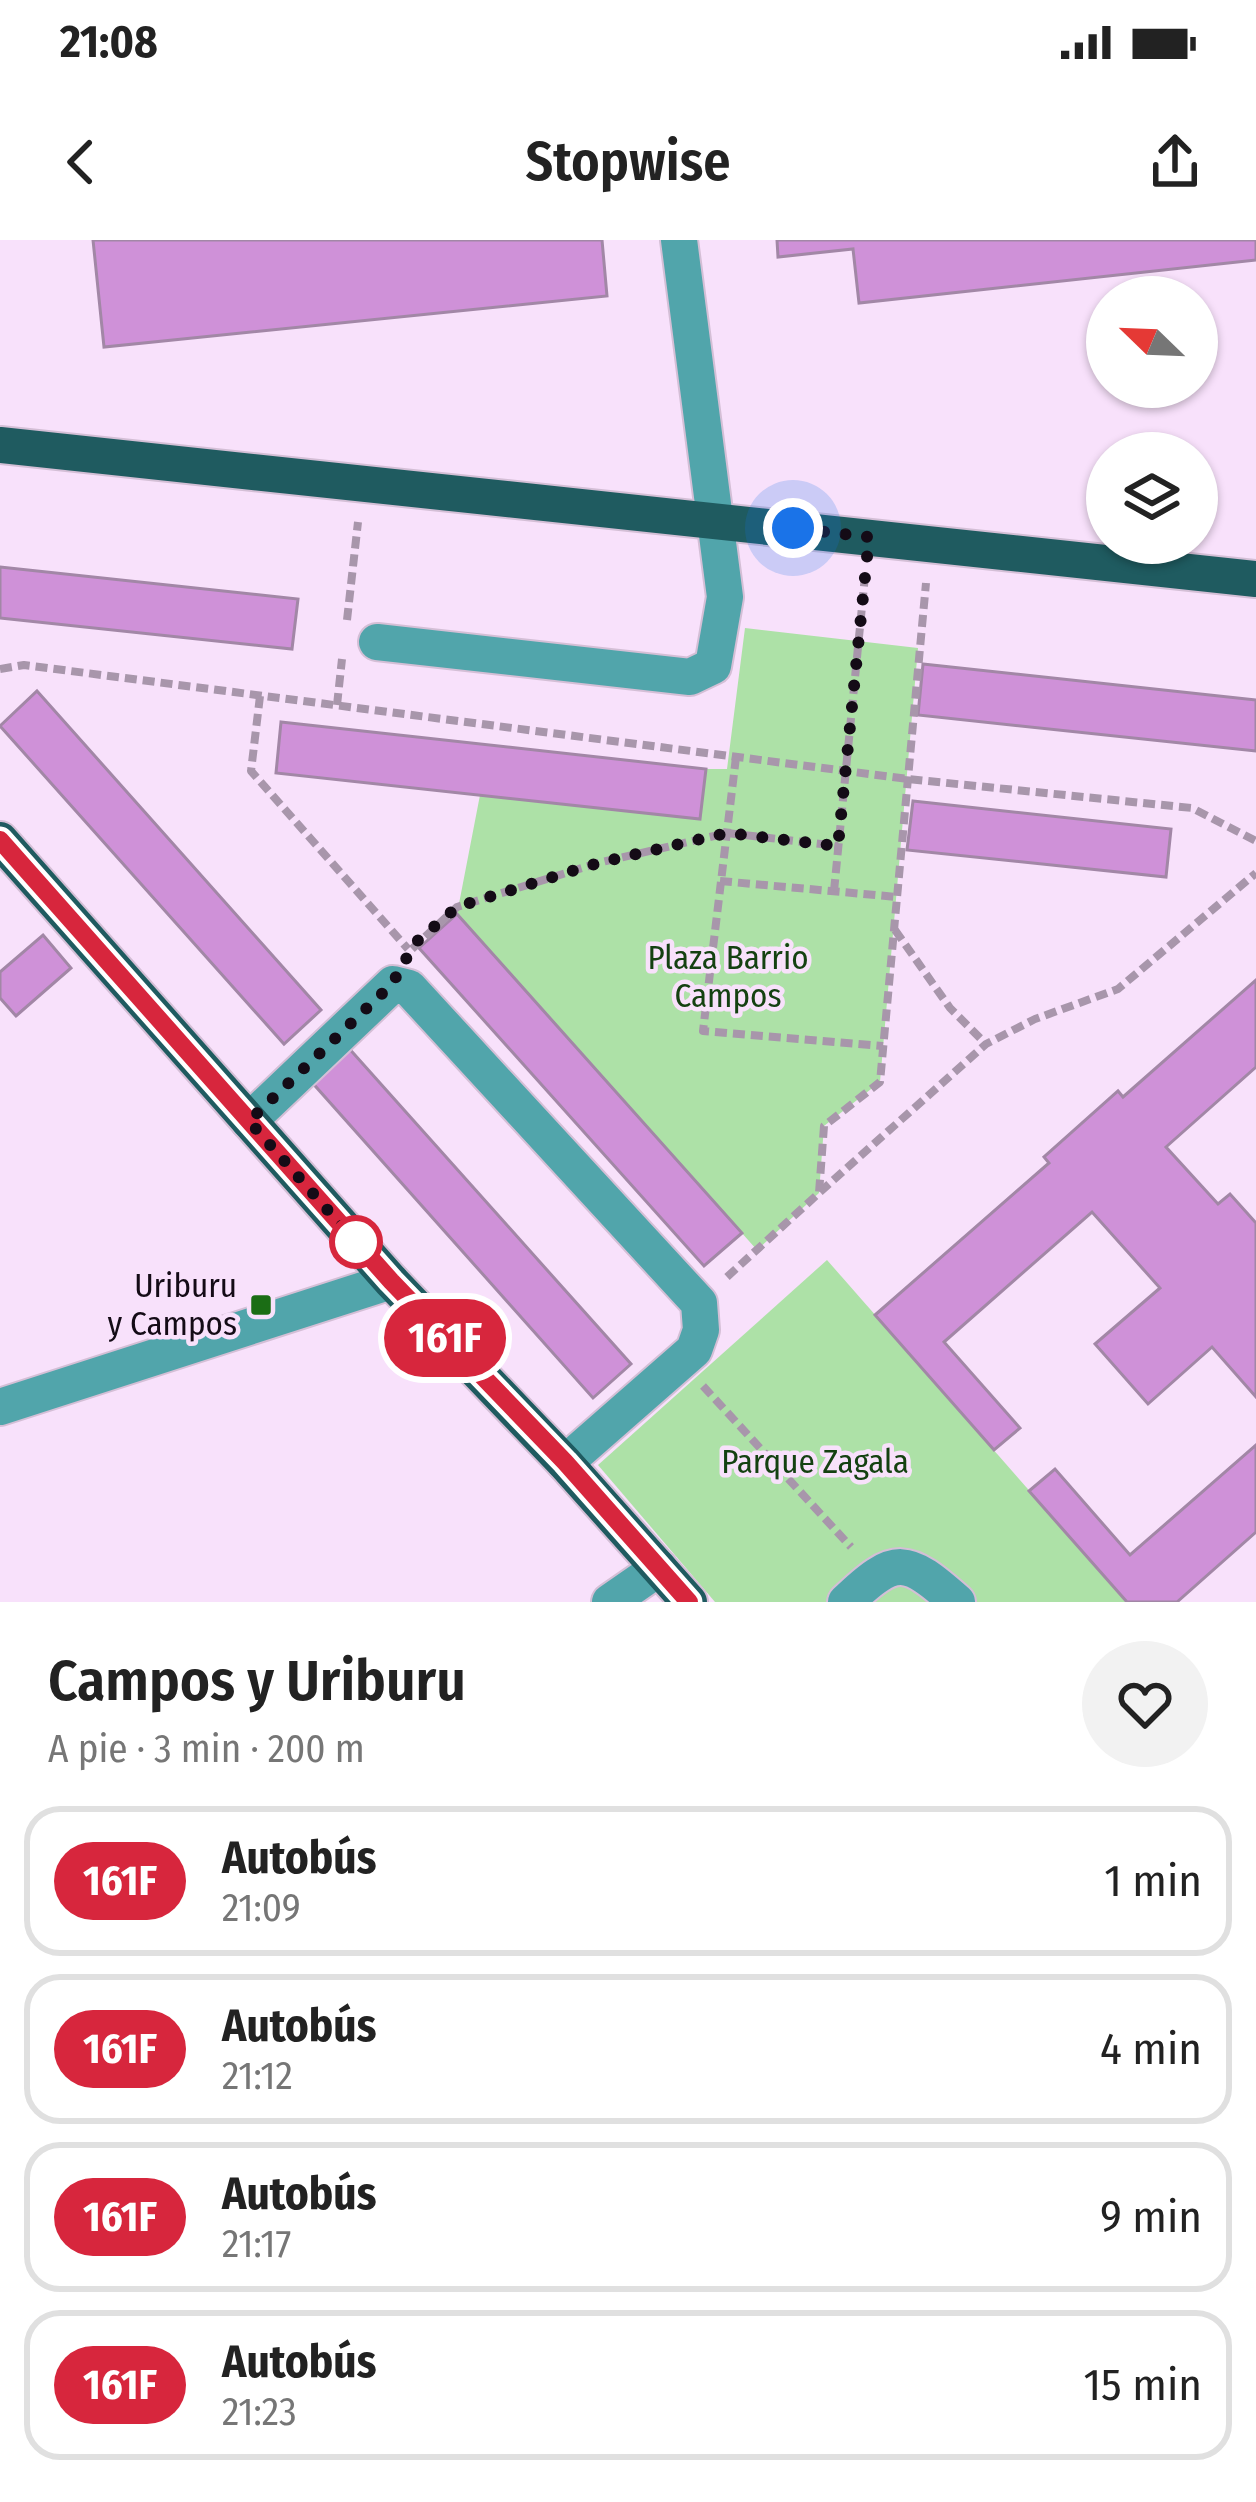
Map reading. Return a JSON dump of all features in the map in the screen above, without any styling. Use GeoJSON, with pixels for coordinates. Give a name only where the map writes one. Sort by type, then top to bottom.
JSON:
{"type":"FeatureCollection","features":[{"type":"Feature","properties":{"kind":"main road"},"geometry":{"type":"LineString","coordinates":[[0,446],[1256,579]]}},
{"type":"Feature","properties":{"kind":"main road"},"geometry":{"type":"LineString","coordinates":[[0,840],[391,1281],[565,1462],[688,1602]]}},
{"type":"Feature","properties":{"kind":"street"},"geometry":{"type":"LineString","coordinates":[[377,643],[702,675],[713,666],[724,597],[679,240]]}},
{"type":"Feature","properties":{"kind":"street"},"geometry":{"type":"LineString","coordinates":[[249,1121],[392,984],[409,988],[699,1303],[701,1330],[694,1350],[565,1462]]}},
{"type":"Feature","properties":{"kind":"street"},"geometry":{"type":"LineString","coordinates":[[0,1407],[391,1281]]}},
{"type":"Feature","properties":{"kind":"street"},"geometry":{"type":"LineString","coordinates":[[846,1602],[889,1565],[907,1564],[957,1602]]}},
{"type":"Feature","properties":{"kind":"street"},"geometry":{"type":"LineString","coordinates":[[610,1602],[659,1568]]}},
{"type":"Feature","properties":{"kind":"path"},"geometry":{"type":"LineString","coordinates":[[337,705],[363,483]]}},
{"type":"Feature","properties":{"kind":"path"},"geometry":{"type":"LineString","coordinates":[[834,891],[869,537]]}},
{"type":"Feature","properties":{"kind":"path"},"geometry":{"type":"LineString","coordinates":[[819,1192],[824,1126],[880,1082],[931,543]]}},
{"type":"Feature","properties":{"kind":"path"},"geometry":{"type":"LineString","coordinates":[[0,669],[24,664],[908,779],[1192,808],[1256,841]]}},
{"type":"Feature","properties":{"kind":"path"},"geometry":{"type":"LineString","coordinates":[[736,757],[703,1031],[884,1046]]}},
{"type":"Feature","properties":{"kind":"path"},"geometry":{"type":"LineString","coordinates":[[392,984],[415,943],[457,907],[598,863],[727,833],[838,846]]}},
{"type":"Feature","properties":{"kind":"path"},"geometry":{"type":"LineString","coordinates":[[699,1303],[986,1044],[1035,1019],[1118,989],[1256,873]]}},
{"type":"Feature","properties":{"kind":"path"},"geometry":{"type":"LineString","coordinates":[[720,880],[897,897]]}},
{"type":"Feature","properties":{"kind":"path"},"geometry":{"type":"LineString","coordinates":[[894,928],[950,1008],[986,1044]]}},
{"type":"Feature","properties":{"kind":"path"},"geometry":{"type":"LineString","coordinates":[[680,1362],[877,1575]]}},
{"type":"Feature","properties":{"kind":"green space","name":"Plaza Barrio Campos"},"geometry":{"type":"Polygon","coordinates":[[[745,628],[918,648],[880,1082],[824,1126],[819,1193],[757,1250],[457,914],[480,795],[700,818],[706,769],[727,769],[745,628]]]}},
{"type":"Feature","properties":{"kind":"green space","name":"Parque Zagala"},"geometry":{"type":"Polygon","coordinates":[[[827,1260],[1127,1602],[715,1602],[598,1465],[827,1260]]]}},
{"type":"Feature","properties":{"kind":"building"},"geometry":{"type":"Polygon","coordinates":[[[93,240],[602,240],[607,296],[104,347],[93,240]]]}},
{"type":"Feature","properties":{"kind":"building"},"geometry":{"type":"Polygon","coordinates":[[[777,240],[1256,240],[1256,260],[859,303],[853,249],[778,257],[777,240]]]}},
{"type":"Feature","properties":{"kind":"building"},"geometry":{"type":"Polygon","coordinates":[[[0,567],[298,599],[292,649],[0,618],[0,567]]]}},
{"type":"Feature","properties":{"kind":"building"},"geometry":{"type":"Polygon","coordinates":[[[923,664],[1256,700],[1256,751],[918,715],[923,664]]]}},
{"type":"Feature","properties":{"kind":"building"},"geometry":{"type":"Polygon","coordinates":[[[37,691],[321,1010],[284,1044],[0,726],[37,691]]]}},
{"type":"Feature","properties":{"kind":"building"},"geometry":{"type":"Polygon","coordinates":[[[281,722],[706,769],[700,819],[276,773],[281,722]]]}},
{"type":"Feature","properties":{"kind":"building"},"geometry":{"type":"Polygon","coordinates":[[[913,801],[1171,829],[1166,877],[907,850],[913,801]]]}},
{"type":"Feature","properties":{"kind":"building"},"geometry":{"type":"Polygon","coordinates":[[[457,914],[742,1233],[704,1266],[419,948],[457,914]]]}},
{"type":"Feature","properties":{"kind":"building"},"geometry":{"type":"Polygon","coordinates":[[[43,935],[71,968],[16,1016],[0,998],[0,972],[43,935]]]}},
{"type":"Feature","properties":{"kind":"building"},"geometry":{"type":"Polygon","coordinates":[[[1256,980],[1256,1067],[1166,1147],[1218,1204],[1230,1194],[1256,1223],[1256,1397],[1212,1347],[1148,1404],[1095,1344],[1160,1288],[1092,1212],[944,1342],[1020,1428],[994,1450],[875,1315],[1049,1163],[1044,1157],[1118,1091],[1123,1097],[1256,980]]]}},
{"type":"Feature","properties":{"kind":"building"},"geometry":{"type":"Polygon","coordinates":[[[346,1045],[631,1364],[593,1398],[309,1079],[346,1045]]]}},
{"type":"Feature","properties":{"kind":"building"},"geometry":{"type":"Polygon","coordinates":[[[1256,1445],[1256,1532],[1177,1602],[1127,1602],[1029,1491],[1055,1469],[1130,1555],[1256,1445]]]}},
{"type":"Feature","properties":{"kind":"bus line","name":"161F"},"geometry":{"type":"LineString","coordinates":[[0,840],[391,1281],[565,1462],[689,1602]]}},
{"type":"Feature","properties":{"kind":"place","name":"Uriburu y Campos"},"geometry":{"type":"Point","coordinates":[261,1305]}},
{"type":"Feature","properties":{"kind":"route"},"geometry":{"type":"LineString","coordinates":[[356,1242],[249,1121],[392,984],[415,943],[457,907],[598,863],[727,833],[838,846],[869,537],[793,528]]}}]}
